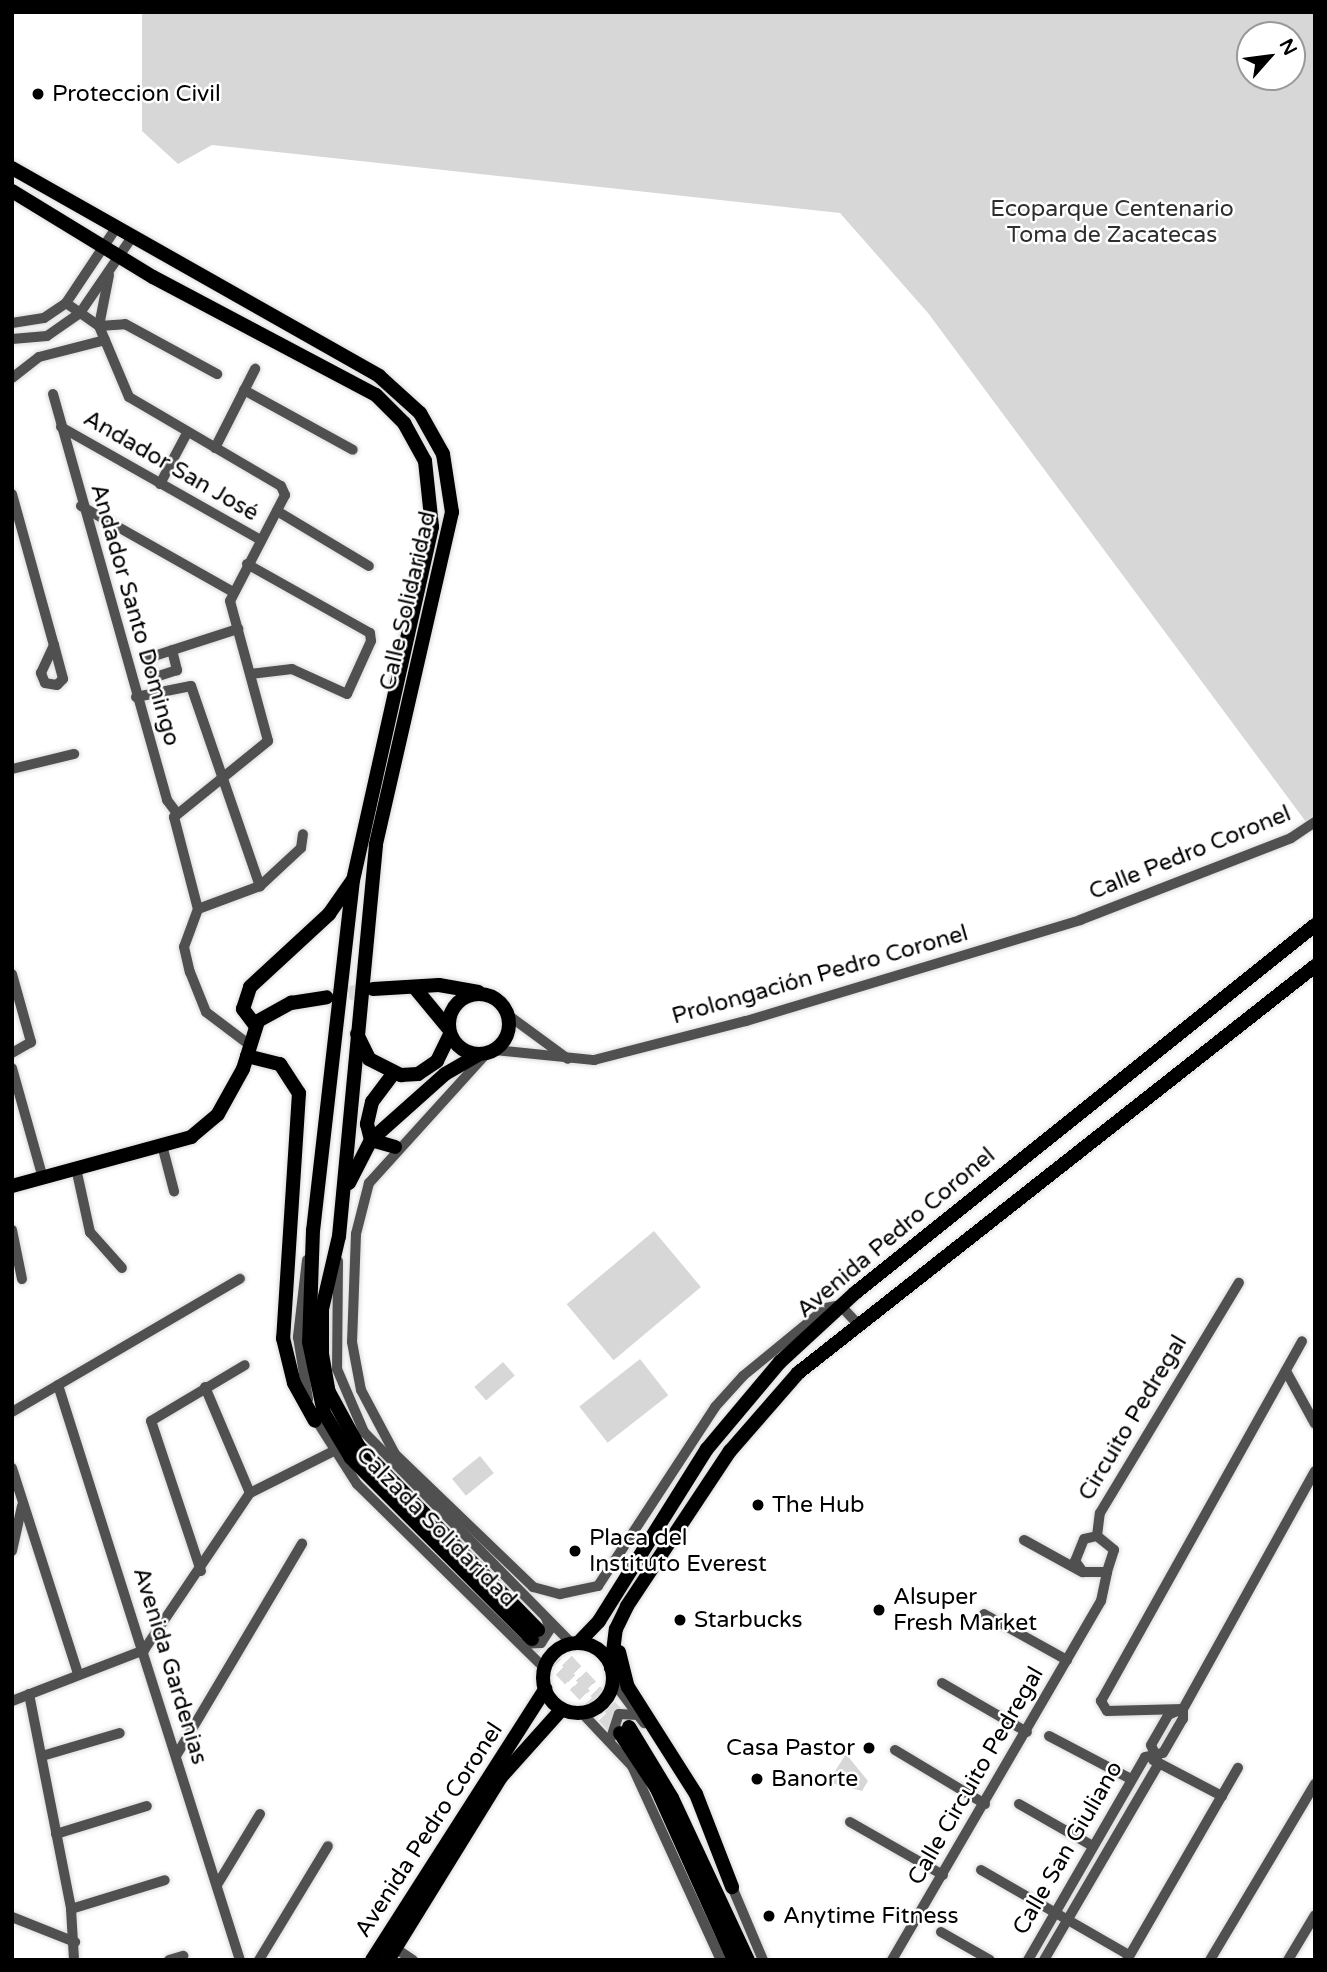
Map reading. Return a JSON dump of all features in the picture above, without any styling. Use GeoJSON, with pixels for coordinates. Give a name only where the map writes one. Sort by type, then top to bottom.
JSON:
{"type":"FeatureCollection","features":[{"type":"Feature","properties":{"kind":"main road","name":"Calle Solidaridad"},"geometry":{"type":"LineString","coordinates":[[12,168],[379,376],[420,413],[443,454],[453,494],[448,541],[385,798],[355,1028],[339,1236]]}},
{"type":"Feature","properties":{"kind":"main road","name":"Calle Solidaridad"},"geometry":{"type":"LineString","coordinates":[[12,191],[120,256],[376,395],[404,424],[425,461],[432,527],[353,880],[313,1230]]}},
{"type":"Feature","properties":{"kind":"main road"},"geometry":{"type":"LineString","coordinates":[[255,1025],[243,1009],[250,987],[329,914],[353,880]]}},
{"type":"Feature","properties":{"kind":"main road","name":"Avenida Pedro Coronel"},"geometry":{"type":"LineString","coordinates":[[575,1643],[599,1621],[707,1449],[765,1378],[840,1305],[1315,925]]}},
{"type":"Feature","properties":{"kind":"main road","name":"Avenida Pedro Coronel"},"geometry":{"type":"LineString","coordinates":[[612,1674],[620,1617],[695,1502],[756,1419],[857,1323],[1315,966]]}},
{"type":"Feature","properties":{"kind":"main road"},"geometry":{"type":"LineString","coordinates":[[340,1214],[355,1160],[371,1139],[445,1074],[487,1053],[508,1031],[508,1015],[483,994],[439,985],[373,989]]}},
{"type":"Feature","properties":{"kind":"main road"},"geometry":{"type":"LineString","coordinates":[[415,988],[461,1049],[487,1053]]}},
{"type":"Feature","properties":{"kind":"main road"},"geometry":{"type":"LineString","coordinates":[[355,1028],[369,1059],[393,1074],[427,1069],[449,1031],[460,1000],[483,994]]}},
{"type":"Feature","properties":{"kind":"main road"},"geometry":{"type":"LineString","coordinates":[[12,1186],[191,1137],[218,1114],[255,1025],[279,1007],[327,997]]}},
{"type":"Feature","properties":{"kind":"main road"},"geometry":{"type":"LineString","coordinates":[[247,1049],[263,1060],[280,1063],[299,1093],[283,1338],[295,1383],[315,1421]]}},
{"type":"Feature","properties":{"kind":"main road"},"geometry":{"type":"LineString","coordinates":[[371,1139],[372,1102],[393,1074]]}},
{"type":"Feature","properties":{"kind":"main road"},"geometry":{"type":"LineString","coordinates":[[371,1139],[395,1147]]}},
{"type":"Feature","properties":{"kind":"main road","name":"Calzada Solidaridad"},"geometry":{"type":"LineString","coordinates":[[313,1230],[309,1342],[324,1413],[364,1473],[535,1634],[377,1468],[337,1408],[322,1354],[321,1309],[339,1236]]}},
{"type":"Feature","properties":{"kind":"main road"},"geometry":{"type":"LineString","coordinates":[[679,1526],[677,1541],[625,1620],[619,1661],[628,1687],[689,1779],[732,1887]]}},
{"type":"Feature","properties":{"kind":"main road"},"geometry":{"type":"LineString","coordinates":[[575,1643],[598,1650],[612,1674],[607,1698],[582,1713],[562,1709],[545,1689],[545,1669],[575,1643]]}},
{"type":"Feature","properties":{"kind":"main road","name":"Avenida Pedro Coronel"},"geometry":{"type":"LineString","coordinates":[[389,1949],[545,1689]]}},
{"type":"Feature","properties":{"kind":"main road","name":"Avenida Pedro Coronel"},"geometry":{"type":"LineString","coordinates":[[372,1960],[389,1949],[501,1777],[562,1709]]}},
{"type":"Feature","properties":{"kind":"main road"},"geometry":{"type":"LineString","coordinates":[[625,1728],[657,1789],[734,1960]]}},
{"type":"Feature","properties":{"kind":"main road"},"geometry":{"type":"LineString","coordinates":[[625,1728],[672,1798],[748,1960]]}},
{"type":"Feature","properties":{"kind":"street"},"geometry":{"type":"LineString","coordinates":[[12,323],[44,317],[66,303],[106,247],[116,228]]}},
{"type":"Feature","properties":{"kind":"street"},"geometry":{"type":"LineString","coordinates":[[12,339],[47,336],[80,313],[109,275],[132,237]]}},
{"type":"Feature","properties":{"kind":"street"},"geometry":{"type":"LineString","coordinates":[[99,327],[109,275]]}},
{"type":"Feature","properties":{"kind":"street"},"geometry":{"type":"LineString","coordinates":[[66,303],[99,327],[129,397],[281,486],[285,495],[233,592],[237,629],[268,741],[176,812]]}},
{"type":"Feature","properties":{"kind":"street"},"geometry":{"type":"LineString","coordinates":[[99,327],[125,324],[217,374]]}},
{"type":"Feature","properties":{"kind":"street"},"geometry":{"type":"LineString","coordinates":[[12,378],[39,357],[105,340]]}},
{"type":"Feature","properties":{"kind":"street"},"geometry":{"type":"LineString","coordinates":[[215,448],[255,369]]}},
{"type":"Feature","properties":{"kind":"street"},"geometry":{"type":"LineString","coordinates":[[244,390],[353,450]]}},
{"type":"Feature","properties":{"kind":"street","name":"Andador Santo Domingo"},"geometry":{"type":"LineString","coordinates":[[53,394],[81,506],[136,697],[176,812],[198,909]]}},
{"type":"Feature","properties":{"kind":"street","name":"Andador San José"},"geometry":{"type":"LineString","coordinates":[[61,427],[261,540]]}},
{"type":"Feature","properties":{"kind":"street"},"geometry":{"type":"LineString","coordinates":[[160,484],[187,433]]}},
{"type":"Feature","properties":{"kind":"street"},"geometry":{"type":"LineString","coordinates":[[12,494],[54,645]]}},
{"type":"Feature","properties":{"kind":"street"},"geometry":{"type":"LineString","coordinates":[[81,506],[233,592]]}},
{"type":"Feature","properties":{"kind":"street"},"geometry":{"type":"LineString","coordinates":[[277,511],[369,566]]}},
{"type":"Feature","properties":{"kind":"street"},"geometry":{"type":"LineString","coordinates":[[247,564],[370,633],[363,670],[347,694],[292,669],[250,674]]}},
{"type":"Feature","properties":{"kind":"street"},"geometry":{"type":"LineString","coordinates":[[172,650],[177,670],[155,679],[148,658],[172,650],[237,629]]}},
{"type":"Feature","properties":{"kind":"street"},"geometry":{"type":"LineString","coordinates":[[136,697],[191,686],[220,777],[260,886]]}},
{"type":"Feature","properties":{"kind":"street"},"geometry":{"type":"LineString","coordinates":[[12,769],[74,754]]}},
{"type":"Feature","properties":{"kind":"street","name":"Calle Pedro Coronel"},"geometry":{"type":"LineString","coordinates":[[1080,920],[1291,838],[1315,822]]}},
{"type":"Feature","properties":{"kind":"street"},"geometry":{"type":"LineString","coordinates":[[247,1049],[206,1013],[190,972],[184,947],[198,909],[260,886],[302,848],[303,834]]}},
{"type":"Feature","properties":{"kind":"street","name":"Prolongación Pedro Coronel"},"geometry":{"type":"LineString","coordinates":[[487,1053],[570,1060],[746,1021],[1080,920]]}},
{"type":"Feature","properties":{"kind":"street"},"geometry":{"type":"LineString","coordinates":[[12,974],[31,1042],[12,1053]]}},
{"type":"Feature","properties":{"kind":"street"},"geometry":{"type":"LineString","coordinates":[[508,1015],[570,1060]]}},
{"type":"Feature","properties":{"kind":"street"},"geometry":{"type":"LineString","coordinates":[[487,1053],[451,1098],[395,1147],[369,1182],[356,1234],[352,1342],[361,1390],[379,1430],[414,1476],[496,1556],[549,1593],[598,1586],[715,1407],[799,1326],[840,1305],[857,1323]]}},
{"type":"Feature","properties":{"kind":"street"},"geometry":{"type":"LineString","coordinates":[[12,1068],[43,1178]]}},
{"type":"Feature","properties":{"kind":"street"},"geometry":{"type":"LineString","coordinates":[[162,1145],[174,1191]]}},
{"type":"Feature","properties":{"kind":"street"},"geometry":{"type":"LineString","coordinates":[[76,1168],[90,1232],[122,1268]]}},
{"type":"Feature","properties":{"kind":"street"},"geometry":{"type":"LineString","coordinates":[[12,1230],[22,1279]]}},
{"type":"Feature","properties":{"kind":"street","name":"Calzada Solidaridad"},"geometry":{"type":"LineString","coordinates":[[313,1230],[298,1337],[315,1421],[332,1452],[545,1669]]}},
{"type":"Feature","properties":{"kind":"street","name":"Calzada Solidaridad"},"geometry":{"type":"LineString","coordinates":[[339,1236],[334,1336],[351,1409],[385,1457],[575,1643]]}},
{"type":"Feature","properties":{"kind":"street"},"geometry":{"type":"LineString","coordinates":[[12,1412],[240,1279]]}},
{"type":"Feature","properties":{"kind":"street","name":"Circuito Pedregal"},"geometry":{"type":"LineString","coordinates":[[1107,1572],[1114,1550],[1097,1536],[1100,1513],[1239,1283]]}},
{"type":"Feature","properties":{"kind":"street"},"geometry":{"type":"LineString","coordinates":[[1183,1709],[1107,1711],[1101,1701],[1302,1341]]}},
{"type":"Feature","properties":{"kind":"street"},"geometry":{"type":"LineString","coordinates":[[201,1571],[151,1421],[245,1365]]}},
{"type":"Feature","properties":{"kind":"street"},"geometry":{"type":"LineString","coordinates":[[1286,1371],[1315,1424]]}},
{"type":"Feature","properties":{"kind":"street","name":"Avenida Gardenias"},"geometry":{"type":"LineString","coordinates":[[58,1385],[240,1960]]}},
{"type":"Feature","properties":{"kind":"street"},"geometry":{"type":"LineString","coordinates":[[205,1387],[250,1493]]}},
{"type":"Feature","properties":{"kind":"street"},"geometry":{"type":"LineString","coordinates":[[695,1502],[719,1457],[714,1447],[707,1449]]}},
{"type":"Feature","properties":{"kind":"street"},"geometry":{"type":"LineString","coordinates":[[12,1701],[78,1673],[144,1650],[201,1571],[250,1493],[332,1452]]}},
{"type":"Feature","properties":{"kind":"street"},"geometry":{"type":"LineString","coordinates":[[12,1468],[19,1497],[78,1673]]}},
{"type":"Feature","properties":{"kind":"street"},"geometry":{"type":"LineString","coordinates":[[1153,1758],[1163,1753],[1183,1709],[1315,1471]]}},
{"type":"Feature","properties":{"kind":"street"},"geometry":{"type":"LineString","coordinates":[[12,1551],[19,1497]]}},
{"type":"Feature","properties":{"kind":"street"},"geometry":{"type":"LineString","coordinates":[[1083,1572],[1076,1549],[1097,1536]]}},
{"type":"Feature","properties":{"kind":"street"},"geometry":{"type":"LineString","coordinates":[[1024,1540],[1083,1572],[1107,1572]]}},
{"type":"Feature","properties":{"kind":"street"},"geometry":{"type":"LineString","coordinates":[[176,1756],[302,1544]]}},
{"type":"Feature","properties":{"kind":"street","name":"Calle Circuito Pedregal"},"geometry":{"type":"LineString","coordinates":[[892,1960],[1101,1601],[1107,1572]]}},
{"type":"Feature","properties":{"kind":"street"},"geometry":{"type":"LineString","coordinates":[[516,1640],[530,1647],[545,1639],[550,1629],[540,1611]]}},
{"type":"Feature","properties":{"kind":"street"},"geometry":{"type":"LineString","coordinates":[[984,1614],[1067,1660]]}},
{"type":"Feature","properties":{"kind":"street"},"geometry":{"type":"LineString","coordinates":[[612,1674],[625,1728],[655,1809],[721,1960]]}},
{"type":"Feature","properties":{"kind":"street"},"geometry":{"type":"LineString","coordinates":[[942,1683],[1027,1732]]}},
{"type":"Feature","properties":{"kind":"street"},"geometry":{"type":"LineString","coordinates":[[29,1694],[71,1909],[74,1960]]}},
{"type":"Feature","properties":{"kind":"street"},"geometry":{"type":"LineString","coordinates":[[582,1713],[625,1728],[676,1769],[764,1960]]}},
{"type":"Feature","properties":{"kind":"street"},"geometry":{"type":"LineString","coordinates":[[41,1756],[120,1733]]}},
{"type":"Feature","properties":{"kind":"street"},"geometry":{"type":"LineString","coordinates":[[1049,1735],[1130,1779]]}},
{"type":"Feature","properties":{"kind":"street"},"geometry":{"type":"LineString","coordinates":[[895,1750],[985,1804]]}},
{"type":"Feature","properties":{"kind":"street"},"geometry":{"type":"LineString","coordinates":[[1153,1758],[1222,1796]]}},
{"type":"Feature","properties":{"kind":"street","name":"Calle San Giuliano"},"geometry":{"type":"LineString","coordinates":[[1028,1960],[1130,1779],[1153,1758]]}},
{"type":"Feature","properties":{"kind":"street","name":"Calle San Giuliano"},"geometry":{"type":"LineString","coordinates":[[1044,1960],[1068,1920],[1153,1758]]}},
{"type":"Feature","properties":{"kind":"street"},"geometry":{"type":"LineString","coordinates":[[981,1870],[1128,1958],[1238,1768]]}},
{"type":"Feature","properties":{"kind":"street"},"geometry":{"type":"LineString","coordinates":[[1210,1960],[1315,1784]]}},
{"type":"Feature","properties":{"kind":"street"},"geometry":{"type":"LineString","coordinates":[[1019,1804],[1091,1845]]}},
{"type":"Feature","properties":{"kind":"street"},"geometry":{"type":"LineString","coordinates":[[56,1835],[148,1806]]}},
{"type":"Feature","properties":{"kind":"street"},"geometry":{"type":"LineString","coordinates":[[217,1885],[260,1814]]}},
{"type":"Feature","properties":{"kind":"street"},"geometry":{"type":"LineString","coordinates":[[850,1822],[943,1875]]}},
{"type":"Feature","properties":{"kind":"street"},"geometry":{"type":"LineString","coordinates":[[259,1960],[328,1846]]}},
{"type":"Feature","properties":{"kind":"street"},"geometry":{"type":"LineString","coordinates":[[71,1909],[165,1880]]}},
{"type":"Feature","properties":{"kind":"street"},"geometry":{"type":"LineString","coordinates":[[1288,1960],[1315,1915]]}},
{"type":"Feature","properties":{"kind":"street"},"geometry":{"type":"LineString","coordinates":[[12,1917],[75,1942]]}},
{"type":"Feature","properties":{"kind":"street"},"geometry":{"type":"LineString","coordinates":[[941,1932],[990,1960]]}},
{"type":"Feature","properties":{"kind":"street"},"geometry":{"type":"LineString","coordinates":[[389,1949],[413,1960]]}},
{"type":"Feature","properties":{"kind":"street"},"geometry":{"type":"LineString","coordinates":[[169,1960],[183,1955]]}},
{"type":"Feature","properties":{"kind":"green space","name":"Ecoparque Centenario Toma de Zacatecas"},"geometry":{"type":"Polygon","coordinates":[[[142,12],[1315,12],[1315,834],[928,313],[840,213],[212,145],[178,164],[142,131],[142,12]]]}},
{"type":"Feature","properties":{"kind":"green space"},"geometry":{"type":"Polygon","coordinates":[[[654,1231],[701,1287],[614,1360],[567,1304],[654,1231]]]}},
{"type":"Feature","properties":{"kind":"green space"},"geometry":{"type":"Polygon","coordinates":[[[640,1359],[668,1395],[608,1443],[579,1406],[640,1359]]]}},
{"type":"Feature","properties":{"kind":"green space"},"geometry":{"type":"Polygon","coordinates":[[[503,1362],[515,1376],[486,1401],[474,1387],[503,1362]]]}},
{"type":"Feature","properties":{"kind":"green space"},"geometry":{"type":"Polygon","coordinates":[[[480,1456],[494,1473],[466,1496],[452,1479],[480,1456]]]}},
{"type":"Feature","properties":{"kind":"green space"},"geometry":{"type":"Polygon","coordinates":[[[846,1754],[868,1781],[862,1791],[828,1782],[846,1754]]]}},
{"type":"Feature","properties":{"kind":"tunnel"},"geometry":{"type":"LineString","coordinates":[[328,997],[373,989]]}},
{"type":"Feature","properties":{"kind":"tunnel"},"geometry":{"type":"LineString","coordinates":[[538,1630],[629,1727]]}},
{"type":"Feature","properties":{"kind":"tunnel"},"geometry":{"type":"LineString","coordinates":[[532,1639],[620,1733]]}},
{"type":"Feature","properties":{"kind":"place","name":"Proteccion Civil"},"geometry":{"type":"Point","coordinates":[38,94]}},
{"type":"Feature","properties":{"kind":"place","name":"The Hub"},"geometry":{"type":"Point","coordinates":[758,1505]}},
{"type":"Feature","properties":{"kind":"place","name":"Placa del Instituto Everest"},"geometry":{"type":"Point","coordinates":[575,1551]}},
{"type":"Feature","properties":{"kind":"place","name":"Alsuper Fresh Market"},"geometry":{"type":"Point","coordinates":[879,1610]}},
{"type":"Feature","properties":{"kind":"place","name":"Starbucks"},"geometry":{"type":"Point","coordinates":[680,1620]}},
{"type":"Feature","properties":{"kind":"place","name":"Casa Pastor"},"geometry":{"type":"Point","coordinates":[869,1748]}},
{"type":"Feature","properties":{"kind":"place","name":"Banorte"},"geometry":{"type":"Point","coordinates":[757,1779]}},
{"type":"Feature","properties":{"kind":"place","name":"Anytime Fitness"},"geometry":{"type":"Point","coordinates":[769,1916]}}]}
